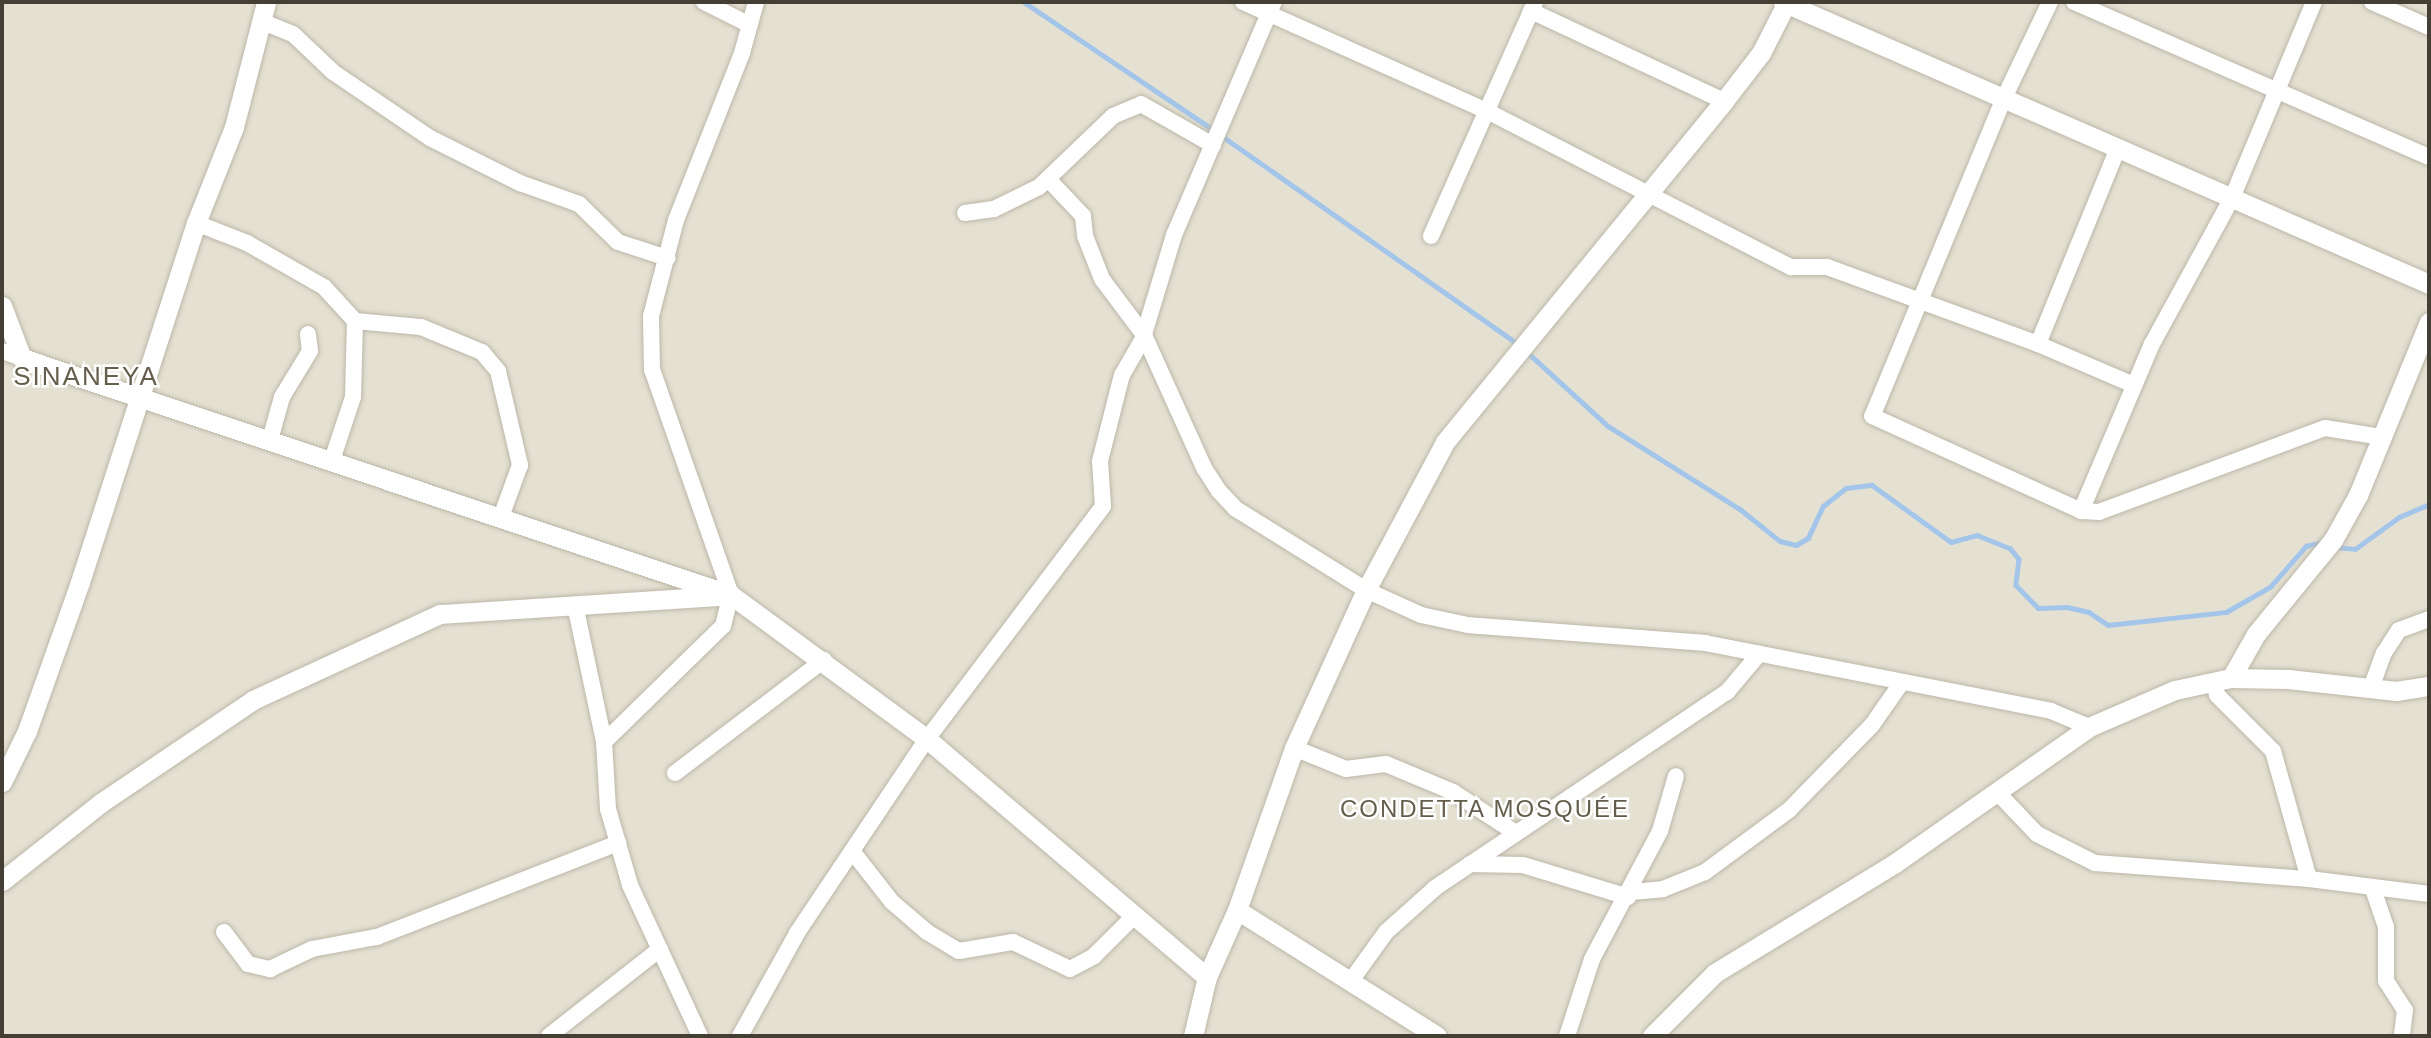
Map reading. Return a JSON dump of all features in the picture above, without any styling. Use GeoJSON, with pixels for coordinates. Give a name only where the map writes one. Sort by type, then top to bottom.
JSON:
{"type":"FeatureCollection","features":[{"type":"Feature","properties":{"kind":"street"},"geometry":{"type":"LineString","coordinates":[[2,782],[27,731],[141,396],[196,223],[234,127],[266,2]]}},
{"type":"Feature","properties":{"kind":"street"},"geometry":{"type":"LineString","coordinates":[[704,2],[750,25]]}},
{"type":"Feature","properties":{"kind":"street"},"geometry":{"type":"LineString","coordinates":[[604,742],[723,626],[731,595],[652,370],[651,316],[676,220],[750,25],[756,2]]}},
{"type":"Feature","properties":{"kind":"street"},"geometry":{"type":"LineString","coordinates":[[1243,2],[1271,7],[1487,111],[1650,192],[1791,267],[1828,267],[2038,344],[2134,385]]}},
{"type":"Feature","properties":{"kind":"street"},"geometry":{"type":"LineString","coordinates":[[1193,1036],[1208,977],[1237,910],[1294,748],[1366,590],[1445,442],[1520,346],[1724,101],[1761,53],[1785,2],[2429,284]]}},
{"type":"Feature","properties":{"kind":"street"},"geometry":{"type":"LineString","coordinates":[[2050,2],[2004,98],[1872,416],[2081,511],[2099,512],[2325,428],[2382,437]]}},
{"type":"Feature","properties":{"kind":"street"},"geometry":{"type":"LineString","coordinates":[[2074,2],[2429,157]]}},
{"type":"Feature","properties":{"kind":"street"},"geometry":{"type":"LineString","coordinates":[[2081,511],[2134,385],[2232,198],[2314,2]]}},
{"type":"Feature","properties":{"kind":"street"},"geometry":{"type":"LineString","coordinates":[[2372,2],[2429,27]]}},
{"type":"Feature","properties":{"kind":"street"},"geometry":{"type":"LineString","coordinates":[[1432,236],[1533,6],[1724,101]]}},
{"type":"Feature","properties":{"kind":"street"},"geometry":{"type":"LineString","coordinates":[[740,1036],[797,933],[927,739],[1103,506],[1100,461],[1122,375],[1144,335],[1174,235],[1271,7]]}},
{"type":"Feature","properties":{"kind":"street"},"geometry":{"type":"LineString","coordinates":[[263,22],[293,34],[333,72],[430,138],[520,183],[579,204],[618,242],[667,258]]}},
{"type":"Feature","properties":{"kind":"street"},"geometry":{"type":"LineString","coordinates":[[965,213],[1017,201],[1048,179],[1113,116],[1141,104],[1216,137]]}},
{"type":"Feature","properties":{"kind":"street"},"geometry":{"type":"LineString","coordinates":[[2038,344],[2118,148]]}},
{"type":"Feature","properties":{"kind":"street"},"geometry":{"type":"LineString","coordinates":[[1048,179],[1083,216],[1085,236],[1102,279],[1144,335],[1204,468],[1219,491],[1236,509],[1366,590],[1421,615],[1468,625],[1706,643],[2051,711],[2089,727]]}},
{"type":"Feature","properties":{"kind":"street"},"geometry":{"type":"LineString","coordinates":[[196,223],[247,243],[324,287],[355,321],[421,327],[482,352],[498,371],[520,465],[501,517]]}},
{"type":"Feature","properties":{"kind":"street"},"geometry":{"type":"LineString","coordinates":[[2,306],[22,358]]}},
{"type":"Feature","properties":{"kind":"street"},"geometry":{"type":"LineString","coordinates":[[332,460],[353,397],[355,321]]}},
{"type":"Feature","properties":{"kind":"street"},"geometry":{"type":"LineString","coordinates":[[2309,879],[2273,751],[2217,695],[2223,679],[2256,634],[2333,540],[2382,437],[2429,322]]}},
{"type":"Feature","properties":{"kind":"street"},"geometry":{"type":"LineString","coordinates":[[270,440],[282,397],[310,351],[308,334]]}},
{"type":"Feature","properties":{"kind":"street"},"geometry":{"type":"LineString","coordinates":[[2,351],[731,595],[824,660],[927,739],[1132,918],[1208,977]]}},
{"type":"Feature","properties":{"kind":"street"},"geometry":{"type":"LineString","coordinates":[[2,881],[102,802],[253,700],[440,614],[731,595]]}},
{"type":"Feature","properties":{"kind":"street"},"geometry":{"type":"LineString","coordinates":[[575,605],[604,742],[608,809],[618,844],[630,885],[701,1036]]}},
{"type":"Feature","properties":{"kind":"street"},"geometry":{"type":"LineString","coordinates":[[2371,688],[2384,653],[2399,630],[2429,619]]}},
{"type":"Feature","properties":{"kind":"street"},"geometry":{"type":"LineString","coordinates":[[1350,982],[1386,932],[1435,888],[1727,692],[1759,653]]}},
{"type":"Feature","properties":{"kind":"street"},"geometry":{"type":"LineString","coordinates":[[675,773],[824,660]]}},
{"type":"Feature","properties":{"kind":"street"},"geometry":{"type":"LineString","coordinates":[[1653,1036],[1715,973],[1895,863],[2089,727],[2175,690],[2223,679],[2396,691],[2429,686]]}},
{"type":"Feature","properties":{"kind":"street"},"geometry":{"type":"LineString","coordinates":[[1470,864],[1523,865],[1629,894],[1663,889],[1705,872],[1790,810],[1872,725],[1902,681]]}},
{"type":"Feature","properties":{"kind":"street"},"geometry":{"type":"LineString","coordinates":[[1294,748],[1346,769],[1386,764],[1453,792],[1516,833]]}},
{"type":"Feature","properties":{"kind":"street"},"geometry":{"type":"LineString","coordinates":[[1567,1036],[1591,959],[1629,894],[1660,831],[1676,776]]}},
{"type":"Feature","properties":{"kind":"street"},"geometry":{"type":"LineString","coordinates":[[1997,792],[2037,834],[2095,863],[2309,879],[2429,894]]}},
{"type":"Feature","properties":{"kind":"street"},"geometry":{"type":"LineString","coordinates":[[224,932],[248,964],[270,969],[312,949],[377,937],[618,844]]}},
{"type":"Feature","properties":{"kind":"street"},"geometry":{"type":"LineString","coordinates":[[852,851],[892,902],[927,932],[959,951],[1013,942],[1070,970],[1094,956],[1132,918]]}},
{"type":"Feature","properties":{"kind":"street"},"geometry":{"type":"LineString","coordinates":[[2373,889],[2386,927],[2386,981],[2405,1010],[2402,1036]]}},
{"type":"Feature","properties":{"kind":"street"},"geometry":{"type":"LineString","coordinates":[[1237,910],[1437,1036]]}},
{"type":"Feature","properties":{"kind":"street"},"geometry":{"type":"LineString","coordinates":[[549,1036],[660,949]]}},
{"type":"Feature","properties":{"kind":"shaded area"},"geometry":{"type":"Polygon","coordinates":[[[2,2],[2429,2],[2429,1036],[2,1036],[2,2]]]}},
{"type":"Feature","properties":{"kind":"waterway"},"geometry":{"type":"LineString","coordinates":[[1024,2],[1215,131]]}},
{"type":"Feature","properties":{"kind":"waterway"},"geometry":{"type":"LineString","coordinates":[[1222,136],[1518,344]]}},
{"type":"Feature","properties":{"kind":"waterway"},"geometry":{"type":"LineString","coordinates":[[1527,352],[1608,426],[1740,509],[1780,541],[1796,545],[1808,538],[1823,506],[1846,488],[1872,485],[1951,542],[1977,535],[2010,548],[2019,559],[2016,585],[2038,608],[2067,607],[2089,612],[2108,625],[2226,612],[2270,587],[2306,546],[2323,542]]}},
{"type":"Feature","properties":{"kind":"waterway"},"geometry":{"type":"LineString","coordinates":[[2334,547],[2355,549],[2399,517],[2429,504]]}},
{"type":"Feature","properties":{"kind":"district","name":"SINANEYA"},"geometry":{"type":"Point","coordinates":[86,377]}},
{"type":"Feature","properties":{"kind":"district","name":"СONDETTA MOSQUÉE"},"geometry":{"type":"Point","coordinates":[1485,809]}}]}
